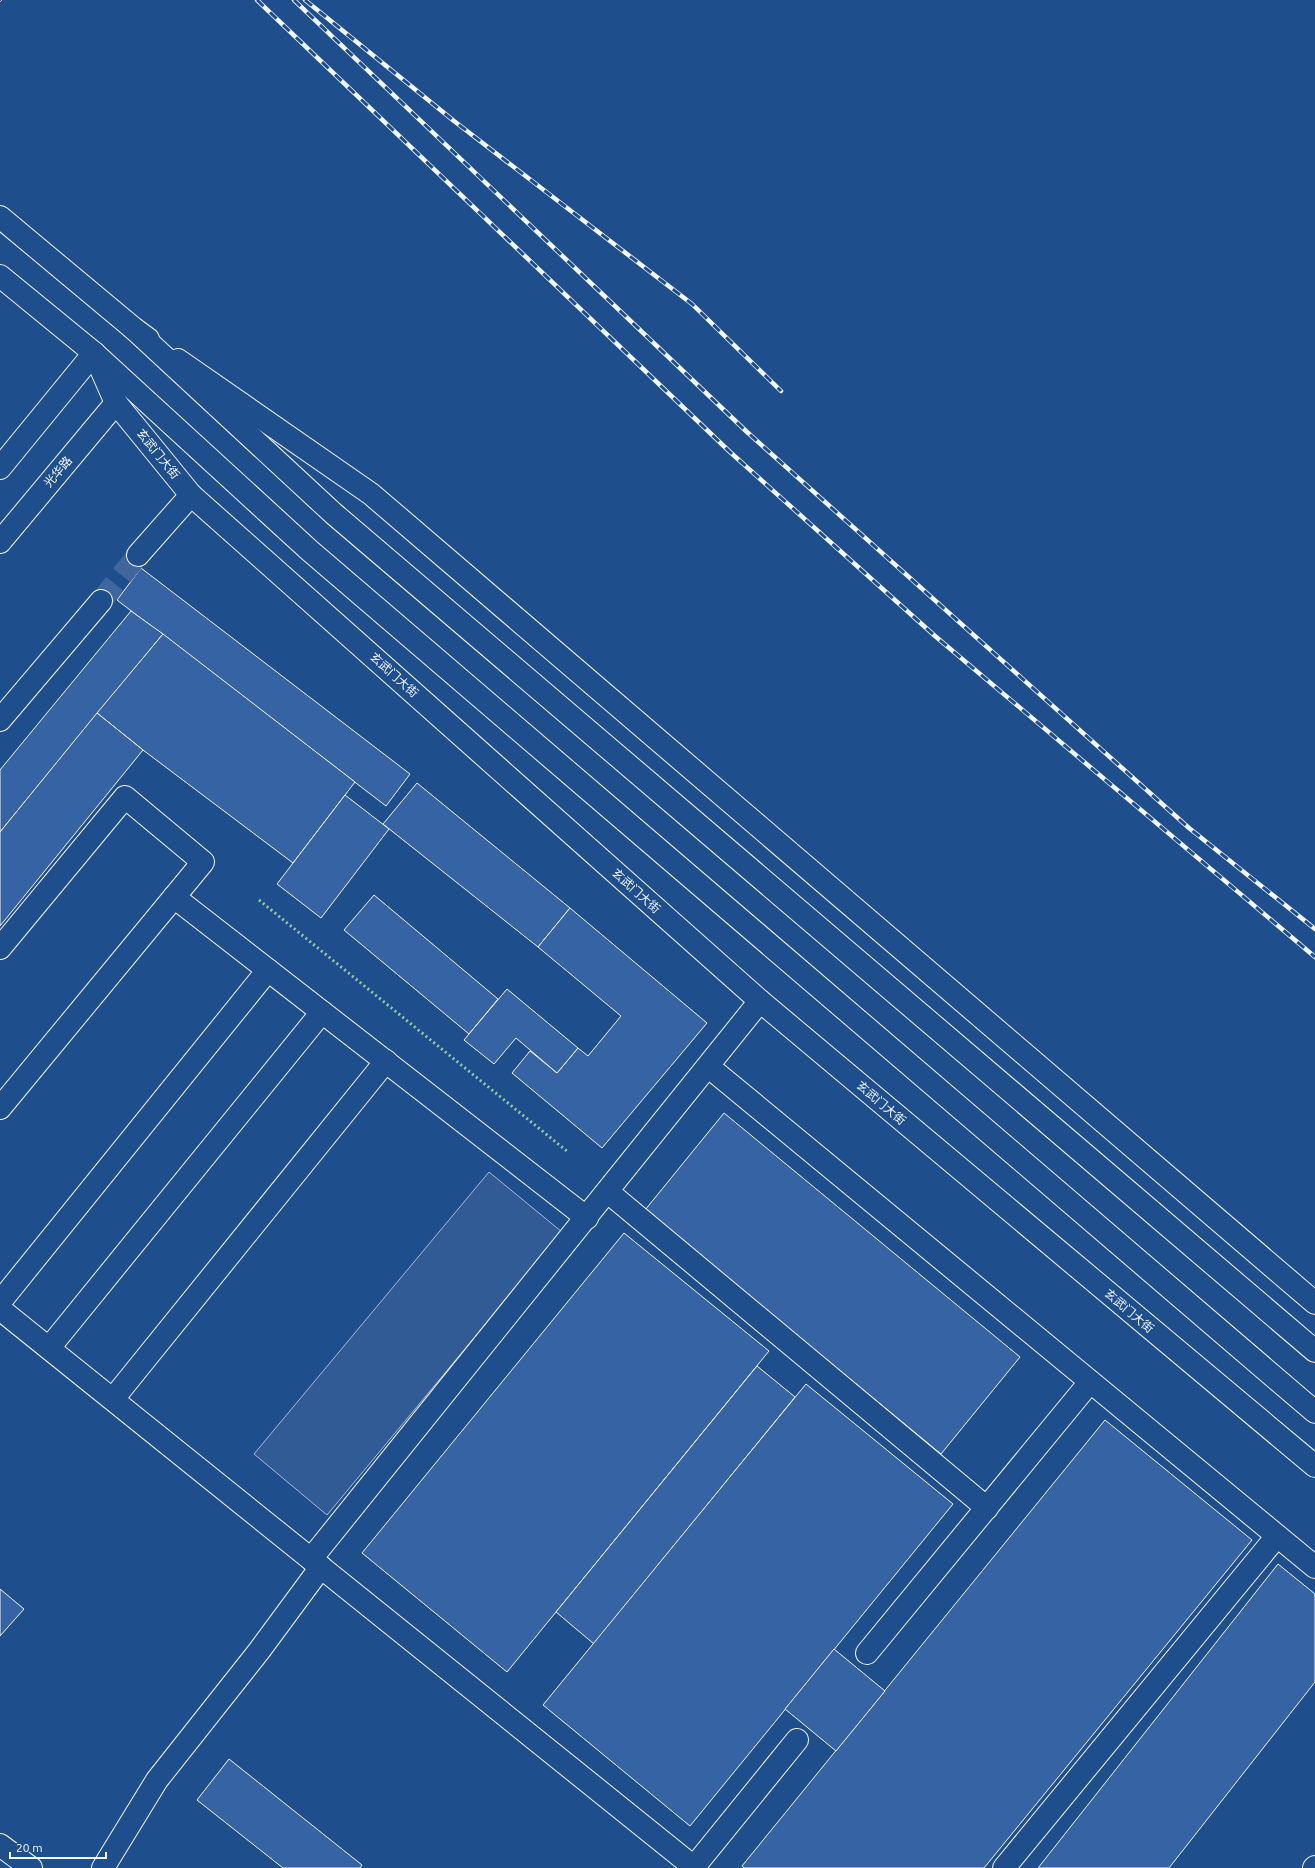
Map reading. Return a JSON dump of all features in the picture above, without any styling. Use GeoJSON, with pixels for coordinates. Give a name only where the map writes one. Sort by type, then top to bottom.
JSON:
{"type":"FeatureCollection","features":[{"type":"Feature","properties":{"kind":"main road"},"geometry":{"type":"LineString","coordinates":[[0,217],[133,328],[334,514],[1315,1351]]}},
{"type":"Feature","properties":{"kind":"main road","name":"玄武门大街"},"geometry":{"type":"LineString","coordinates":[[0,276],[94,353],[116,403],[191,495],[760,1001],[1315,1466]]}},
{"type":"Feature","properties":{"kind":"main road"},"geometry":{"type":"LineString","coordinates":[[133,328],[371,494],[1315,1303]]}},
{"type":"Feature","properties":{"kind":"main road"},"geometry":{"type":"LineString","coordinates":[[0,468],[94,353],[309,550],[1315,1412]]}},
{"type":"Feature","properties":{"kind":"main road","name":"光华路"},"geometry":{"type":"LineString","coordinates":[[0,542],[116,403]]}},
{"type":"Feature","properties":{"kind":"main road"},"geometry":{"type":"LineString","coordinates":[[138,555],[191,495]]}},
{"type":"Feature","properties":{"kind":"main road"},"geometry":{"type":"LineString","coordinates":[[0,720],[101,601]]}},
{"type":"Feature","properties":{"kind":"main road"},"geometry":{"type":"LineString","coordinates":[[0,948],[125,797],[203,862],[0,1108]]}},
{"type":"Feature","properties":{"kind":"main road"},"geometry":{"type":"LineString","coordinates":[[174,897],[587,1218]]}},
{"type":"Feature","properties":{"kind":"main road"},"geometry":{"type":"LineString","coordinates":[[0,1302],[268,970]]}},
{"type":"Feature","properties":{"kind":"main road"},"geometry":{"type":"LineString","coordinates":[[103,1868],[158,1780],[259,1651],[316,1563],[587,1218],[709,1067],[760,1001]]}},
{"type":"Feature","properties":{"kind":"main road"},"geometry":{"type":"LineString","coordinates":[[49,1348],[322,1012]]}},
{"type":"Feature","properties":{"kind":"main road"},"geometry":{"type":"LineString","coordinates":[[112,1399],[386,1061]]}},
{"type":"Feature","properties":{"kind":"main road"},"geometry":{"type":"LineString","coordinates":[[709,1067],[1315,1567]]}},
{"type":"Feature","properties":{"kind":"main road"},"geometry":{"type":"LineString","coordinates":[[608,1192],[986,1508]]}},
{"type":"Feature","properties":{"kind":"main road"},"geometry":{"type":"LineString","coordinates":[[0,1309],[695,1868],[797,1740]]}},
{"type":"Feature","properties":{"kind":"main road"},"geometry":{"type":"LineString","coordinates":[[867,1653],[1090,1382]]}},
{"type":"Feature","properties":{"kind":"main road"},"geometry":{"type":"LineString","coordinates":[[1004,1868],[1277,1536]]}},
{"type":"Feature","properties":{"kind":"main road"},"geometry":{"type":"LineString","coordinates":[[0,1845],[31,1868]]}},
{"type":"Feature","properties":{"kind":"shaded area"},"geometry":{"type":"Polygon","coordinates":[[[489,1172],[562,1232],[327,1515],[254,1454],[489,1172]]]}},
{"type":"Feature","properties":{"kind":"building"},"geometry":{"type":"Polygon","coordinates":[[[141,568],[410,774],[386,806],[117,600],[141,568]]]}},
{"type":"Feature","properties":{"kind":"building"},"geometry":{"type":"Polygon","coordinates":[[[131,611],[163,634],[0,832],[0,770],[131,611]]]}},
{"type":"Feature","properties":{"kind":"building"},"geometry":{"type":"Polygon","coordinates":[[[163,634],[355,782],[293,863],[143,750],[97,713],[163,634]]]}},
{"type":"Feature","properties":{"kind":"building"},"geometry":{"type":"Polygon","coordinates":[[[97,713],[143,750],[0,926],[0,832],[97,713]]]}},
{"type":"Feature","properties":{"kind":"building"},"geometry":{"type":"Polygon","coordinates":[[[417,783],[570,908],[538,947],[383,824],[417,783]]]}},
{"type":"Feature","properties":{"kind":"building"},"geometry":{"type":"Polygon","coordinates":[[[345,795],[389,829],[321,918],[277,884],[345,795]]]}},
{"type":"Feature","properties":{"kind":"building"},"geometry":{"type":"Polygon","coordinates":[[[374,895],[498,999],[469,1034],[344,930],[374,895]]]}},
{"type":"Feature","properties":{"kind":"building"},"geometry":{"type":"Polygon","coordinates":[[[570,908],[707,1023],[602,1148],[512,1073],[530,1051],[557,1073],[578,1048],[588,1056],[621,1016],[538,947],[570,908]]]}},
{"type":"Feature","properties":{"kind":"building"},"geometry":{"type":"Polygon","coordinates":[[[507,989],[578,1048],[557,1073],[516,1038],[494,1064],[464,1040],[507,989]]]}},
{"type":"Feature","properties":{"kind":"building"},"geometry":{"type":"Polygon","coordinates":[[[724,1113],[1020,1357],[941,1454],[645,1210],[724,1113]]]}},
{"type":"Feature","properties":{"kind":"building"},"geometry":{"type":"Polygon","coordinates":[[[624,1233],[769,1351],[507,1672],[362,1553],[624,1233]]]}},
{"type":"Feature","properties":{"kind":"building"},"geometry":{"type":"Polygon","coordinates":[[[757,1366],[795,1397],[594,1644],[556,1612],[757,1366]]]}},
{"type":"Feature","properties":{"kind":"building"},"geometry":{"type":"Polygon","coordinates":[[[806,1384],[953,1504],[690,1826],[543,1705],[806,1384]]]}},
{"type":"Feature","properties":{"kind":"building"},"geometry":{"type":"Polygon","coordinates":[[[1105,1420],[1252,1540],[984,1868],[744,1868],[742,1866],[1105,1420]]]}},
{"type":"Feature","properties":{"kind":"building"},"geometry":{"type":"Polygon","coordinates":[[[1278,1564],[1315,1594],[1315,1682],[1169,1868],[1038,1868],[1278,1564]]]}},
{"type":"Feature","properties":{"kind":"building"},"geometry":{"type":"Polygon","coordinates":[[[0,1589],[24,1609],[0,1636],[0,1589]]]}},
{"type":"Feature","properties":{"kind":"building"},"geometry":{"type":"Polygon","coordinates":[[[834,1649],[885,1691],[836,1751],[785,1709],[834,1649]]]}},
{"type":"Feature","properties":{"kind":"building"},"geometry":{"type":"Polygon","coordinates":[[[229,1759],[362,1865],[360,1868],[283,1868],[197,1800],[229,1759]]]}},
{"type":"Feature","properties":{"kind":"tunnel"},"geometry":{"type":"LineString","coordinates":[[101,601],[138,555]]}},
{"type":"Feature","properties":{"kind":"railway"},"geometry":{"type":"LineString","coordinates":[[257,0],[730,452],[935,636],[1315,957]]}},
{"type":"Feature","properties":{"kind":"railway"},"geometry":{"type":"LineString","coordinates":[[294,0],[747,432],[1189,828],[1315,929]]}},
{"type":"Feature","properties":{"kind":"railway"},"geometry":{"type":"LineString","coordinates":[[305,0],[454,121],[692,304],[781,391]]}},
{"type":"Feature","properties":{"kind":"hedge"},"geometry":{"type":"LineString","coordinates":[[259,900],[568,1152]]}}]}
